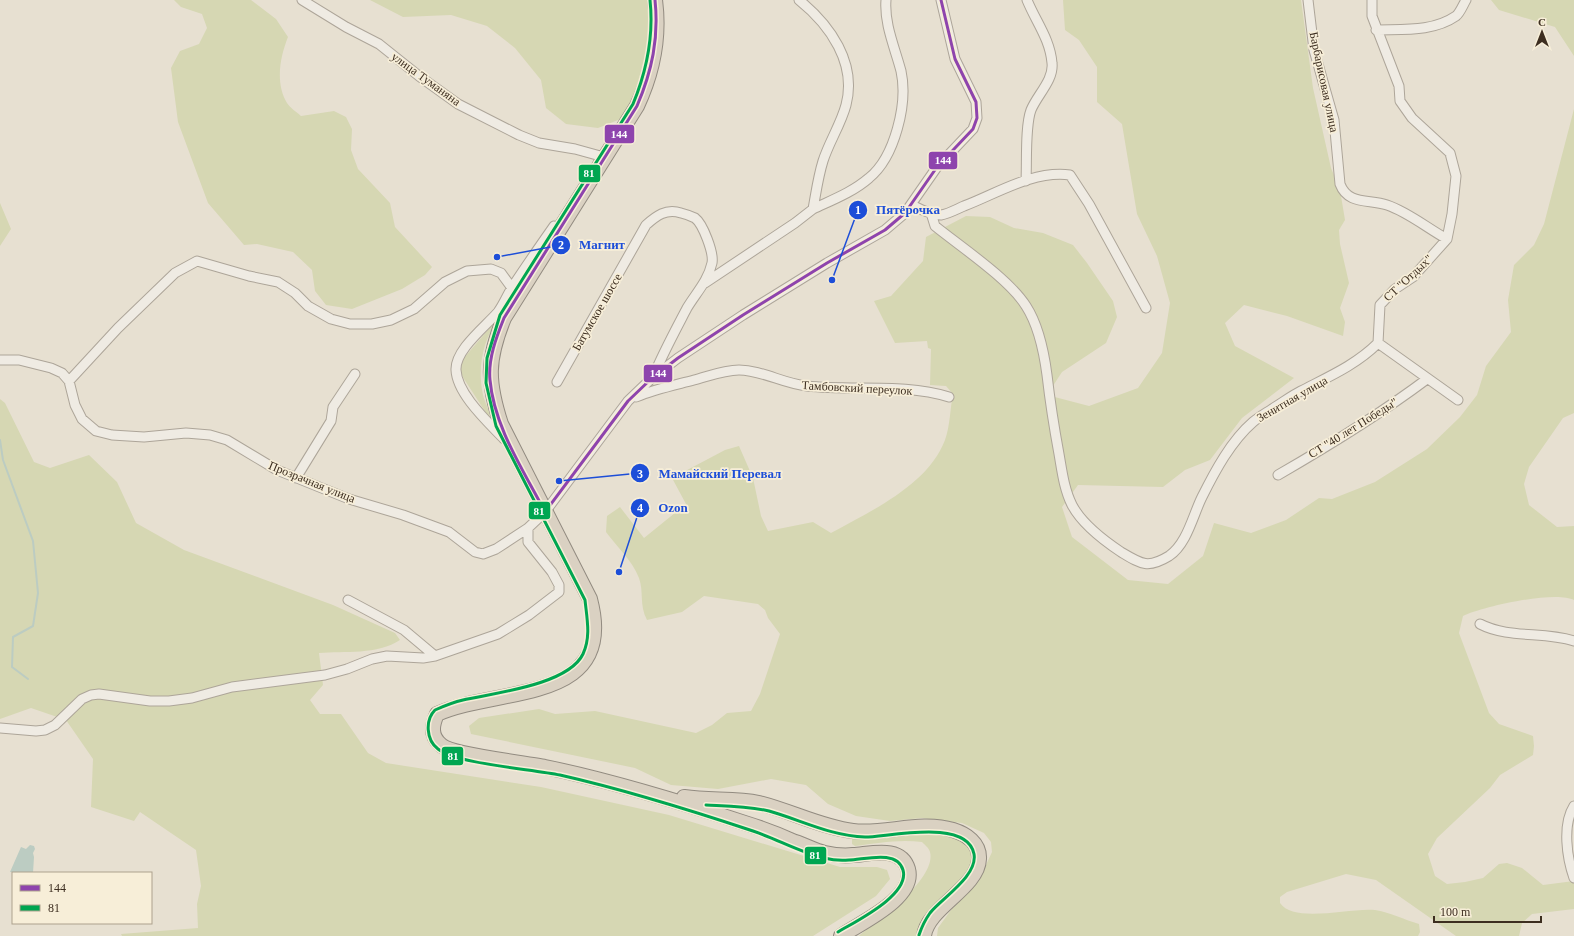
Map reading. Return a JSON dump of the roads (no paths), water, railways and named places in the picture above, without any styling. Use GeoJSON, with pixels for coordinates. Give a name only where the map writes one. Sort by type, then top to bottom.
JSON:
{"type":"FeatureCollection","features":[{"type":"Feature","properties":{"kind":"highway"},"geometry":{"type":"LineString","coordinates":[[655,0],[657,42],[646,88],[637,106],[504,318],[496,338],[491,358],[490,381],[494,403],[501,424],[590,598],[596,631],[591,651],[578,668],[566,678],[556,683],[535,690],[453,706],[437,714],[432,724],[433,734],[441,746],[458,753],[535,765],[622,786],[774,833],[824,853],[851,855],[888,852],[897,855],[906,863],[909,878],[906,888],[902,894],[887,907],[841,936]]}},
{"type":"Feature","properties":{"kind":"highway"},"geometry":{"type":"LineString","coordinates":[[622,786],[702,800],[746,801],[771,806],[840,829],[854,831],[936,828],[951,830],[966,835],[974,842],[979,852],[979,860],[976,870],[958,892],[930,921],[924,936]]}},
{"type":"Feature","properties":{"kind":"highway"},"geometry":{"type":"LineString","coordinates":[[737,821],[734,815],[735,809],[746,801]]}},
{"type":"Feature","properties":{"kind":"street","name":"улица Туманяна"},"geometry":{"type":"LineString","coordinates":[[302,0],[346,27],[379,44],[419,76],[458,104],[519,135],[539,143],[574,148],[604,158]]}},
{"type":"Feature","properties":{"kind":"street"},"geometry":{"type":"LineString","coordinates":[[799,0],[830,32],[843,54],[848,73],[849,90],[846,106],[823,161],[813,209]]}},
{"type":"Feature","properties":{"kind":"street","name":"Батумское шоссе"},"geometry":{"type":"LineString","coordinates":[[705,283],[795,223],[813,209],[851,191],[870,178],[882,164],[902,114],[902,74],[885,12],[886,0]]}},
{"type":"Feature","properties":{"kind":"street","name":"Прозрачная улица"},"geometry":{"type":"LineString","coordinates":[[69,381],[75,405],[82,419],[96,431],[144,437],[186,433],[210,434],[227,440],[277,470],[296,478],[349,498],[403,515],[449,532],[475,552],[483,554],[496,549],[528,528],[545,512],[628,401],[652,378],[678,358],[743,315],[827,263],[885,230],[898,220],[912,205],[937,167],[973,129],[977,118],[976,102],[953,52],[941,0]]}},
{"type":"Feature","properties":{"kind":"street"},"geometry":{"type":"LineString","coordinates":[[1026,181],[1029,120],[1031,110],[1045,87],[1052,65],[1044,32],[1027,0]]}},
{"type":"Feature","properties":{"kind":"street","name":"Барбарисовая улица"},"geometry":{"type":"LineString","coordinates":[[1308,0],[1314,50],[1334,120],[1340,184],[1343,192],[1348,197],[1388,206],[1404,213],[1447,239]]}},
{"type":"Feature","properties":{"kind":"street"},"geometry":{"type":"LineString","coordinates":[[1372,0],[1372,16],[1376,30],[1399,86],[1400,101],[1412,118],[1450,153],[1456,176],[1452,214],[1447,239]]}},
{"type":"Feature","properties":{"kind":"street"},"geometry":{"type":"LineString","coordinates":[[1376,30],[1434,26],[1457,15],[1466,0]]}},
{"type":"Feature","properties":{"kind":"street"},"geometry":{"type":"LineString","coordinates":[[912,205],[931,213],[941,215],[1026,181],[1051,176],[1070,175],[1089,204],[1146,308]]}},
{"type":"Feature","properties":{"kind":"street","name":"Батумское шоссе"},"geometry":{"type":"LineString","coordinates":[[557,382],[646,225],[655,217],[666,211],[679,212],[695,219],[705,231],[712,261],[705,283],[688,307],[652,378]]}},
{"type":"Feature","properties":{"kind":"street","name":"Зенитная улица"},"geometry":{"type":"LineString","coordinates":[[931,213],[935,226],[1004,281],[1026,306],[1036,326],[1044,352],[1053,423],[1065,488],[1072,506],[1085,523],[1115,547],[1139,563],[1155,563],[1172,555],[1188,532],[1201,499],[1213,475],[1232,446],[1253,422],[1299,392],[1339,372],[1368,354],[1378,343]]}},
{"type":"Feature","properties":{"kind":"street"},"geometry":{"type":"LineString","coordinates":[[515,450],[479,413],[467,396],[456,372],[457,360],[462,351],[499,311],[512,288],[555,225],[558,223],[562,224]]}},
{"type":"Feature","properties":{"kind":"street","name":"СТ \"Отдых\""},"geometry":{"type":"LineString","coordinates":[[1378,343],[1380,305],[1395,289],[1413,276],[1447,239]]}},
{"type":"Feature","properties":{"kind":"street"},"geometry":{"type":"LineString","coordinates":[[0,360],[20,360],[51,368],[62,373],[69,381],[118,328],[176,273],[197,261],[249,276],[278,282],[314,310],[331,319],[350,324],[372,324],[390,320],[414,309],[445,282],[467,271],[491,269],[501,273],[512,288]]}},
{"type":"Feature","properties":{"kind":"street"},"geometry":{"type":"LineString","coordinates":[[1378,343],[1458,400]]}},
{"type":"Feature","properties":{"kind":"street","name":"Тамбовский переулок"},"geometry":{"type":"LineString","coordinates":[[628,401],[653,391],[720,372],[739,370],[753,372],[789,384],[845,389],[898,389],[949,397]]}},
{"type":"Feature","properties":{"kind":"street"},"geometry":{"type":"LineString","coordinates":[[296,478],[331,421],[332,407],[355,374]]}},
{"type":"Feature","properties":{"kind":"street","name":"СТ \"40 лет Победы\""},"geometry":{"type":"LineString","coordinates":[[1278,475],[1334,443],[1382,412],[1427,379]]}},
{"type":"Feature","properties":{"kind":"street"},"geometry":{"type":"LineString","coordinates":[[0,728],[36,731],[44,730],[55,725],[82,699],[91,695],[105,695],[150,701],[169,701],[192,698],[232,687],[325,675],[347,669],[372,659],[387,656],[423,658],[435,656],[498,634],[529,615],[559,592],[559,586],[552,572],[528,542],[528,528]]}},
{"type":"Feature","properties":{"kind":"street"},"geometry":{"type":"LineString","coordinates":[[348,600],[404,630],[435,656]]}},
{"type":"Feature","properties":{"kind":"street"},"geometry":{"type":"LineString","coordinates":[[1480,624],[1486,627],[1519,634],[1561,637],[1574,641]]}},
{"type":"Feature","properties":{"kind":"street"},"geometry":{"type":"LineString","coordinates":[[1574,806],[1569,819],[1567,844],[1574,878]]}},
{"type":"Feature","properties":{"kind":"waterway"},"geometry":{"type":"LineString","coordinates":[[0,440],[3,460],[33,541],[38,593],[33,626],[13,637],[12,667],[28,679]]}},
{"type":"Feature","properties":{"kind":"place","name":"Магнит"},"geometry":{"type":"Point","coordinates":[497,257]}},
{"type":"Feature","properties":{"kind":"place","name":"Пятёрочка"},"geometry":{"type":"Point","coordinates":[832,280]}},
{"type":"Feature","properties":{"kind":"place","name":"Мамайский Перевал"},"geometry":{"type":"Point","coordinates":[559,481]}},
{"type":"Feature","properties":{"kind":"place","name":"Ozon"},"geometry":{"type":"Point","coordinates":[619,572]}}]}
